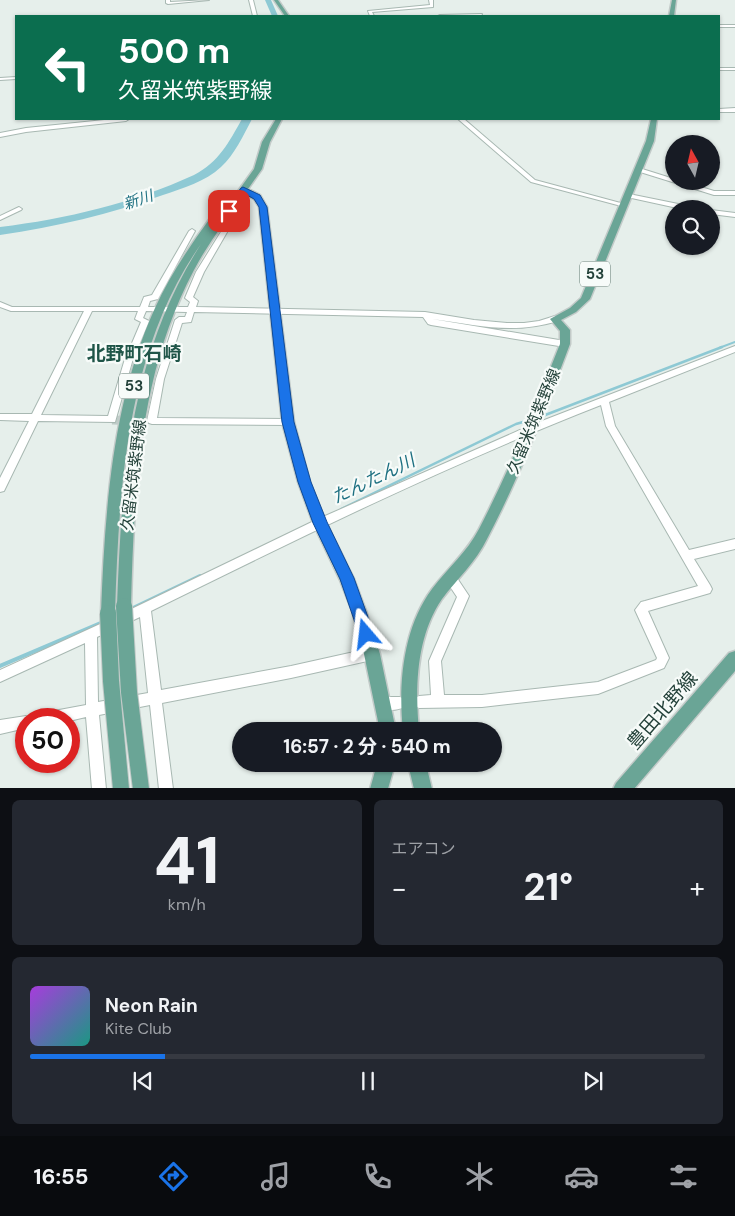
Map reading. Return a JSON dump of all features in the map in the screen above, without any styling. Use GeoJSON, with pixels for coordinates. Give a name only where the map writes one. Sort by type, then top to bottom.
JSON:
{"type":"FeatureCollection","features":[{"type":"Feature","properties":{"kind":"main road"},"geometry":{"type":"LineString","coordinates":[[276,0],[286,15]]}},
{"type":"Feature","properties":{"kind":"main road"},"geometry":{"type":"LineString","coordinates":[[671,15],[674,0]]}},
{"type":"Feature","properties":{"kind":"main road","name":"久留米筑紫野線"},"geometry":{"type":"LineString","coordinates":[[121,788],[111,681],[108,613],[114,489],[136,380],[166,309],[200,237],[233,197],[243,190],[258,170],[266,142],[278,120]]}},
{"type":"Feature","properties":{"kind":"main road","name":"53"},"geometry":{"type":"LineString","coordinates":[[555,319],[573,310],[585,299],[639,170],[650,141],[654,120]]}},
{"type":"Feature","properties":{"kind":"main road"},"geometry":{"type":"LineString","coordinates":[[243,190],[257,197],[263,207],[288,422],[304,482],[320,523],[347,578],[372,654],[386,722]]}},
{"type":"Feature","properties":{"kind":"main road","name":"久留米筑紫野線"},"geometry":{"type":"LineString","coordinates":[[141,788],[129,692],[124,606],[127,517],[133,454],[148,375],[166,309]]}},
{"type":"Feature","properties":{"kind":"main road"},"geometry":{"type":"LineString","coordinates":[[555,319],[567,334],[565,344]]}},
{"type":"Feature","properties":{"kind":"main road","name":"久留米筑紫野線"},"geometry":{"type":"LineString","coordinates":[[411,722],[412,663],[415,649],[432,602],[481,538],[535,422],[565,344]]}},
{"type":"Feature","properties":{"kind":"main road","name":"豊田北野線"},"geometry":{"type":"LineString","coordinates":[[622,788],[735,659]]}},
{"type":"Feature","properties":{"kind":"main road"},"geometry":{"type":"LineString","coordinates":[[379,788],[384,772]]}},
{"type":"Feature","properties":{"kind":"main road"},"geometry":{"type":"LineString","coordinates":[[419,772],[423,788]]}},
{"type":"Feature","properties":{"kind":"street"},"geometry":{"type":"LineString","coordinates":[[168,0],[168,3],[207,0]]}},
{"type":"Feature","properties":{"kind":"street"},"geometry":{"type":"LineString","coordinates":[[251,0],[255,15]]}},
{"type":"Feature","properties":{"kind":"street"},"geometry":{"type":"LineString","coordinates":[[372,15],[370,11],[432,6],[431,0]]}},
{"type":"Feature","properties":{"kind":"street"},"geometry":{"type":"LineString","coordinates":[[720,26],[735,26]]}},
{"type":"Feature","properties":{"kind":"street"},"geometry":{"type":"LineString","coordinates":[[720,69],[735,69]]}},
{"type":"Feature","properties":{"kind":"street"},"geometry":{"type":"LineString","coordinates":[[0,79],[15,78]]}},
{"type":"Feature","properties":{"kind":"street"},"geometry":{"type":"LineString","coordinates":[[720,112],[735,110]]}},
{"type":"Feature","properties":{"kind":"street"},"geometry":{"type":"LineString","coordinates":[[0,135],[26,130],[117,120]]}},
{"type":"Feature","properties":{"kind":"street"},"geometry":{"type":"LineString","coordinates":[[462,120],[532,181],[625,205]]}},
{"type":"Feature","properties":{"kind":"street"},"geometry":{"type":"LineString","coordinates":[[639,170],[665,178]]}},
{"type":"Feature","properties":{"kind":"street"},"geometry":{"type":"LineString","coordinates":[[704,190],[714,193],[735,192]]}},
{"type":"Feature","properties":{"kind":"street"},"geometry":{"type":"LineString","coordinates":[[629,196],[665,203]]}},
{"type":"Feature","properties":{"kind":"street"},"geometry":{"type":"LineString","coordinates":[[0,218],[19,209]]}},
{"type":"Feature","properties":{"kind":"street"},"geometry":{"type":"LineString","coordinates":[[720,214],[735,216]]}},
{"type":"Feature","properties":{"kind":"street"},"geometry":{"type":"LineString","coordinates":[[227,228],[200,272],[189,298],[194,301],[188,320],[179,320],[160,379],[152,421],[288,422]]}},
{"type":"Feature","properties":{"kind":"street"},"geometry":{"type":"LineString","coordinates":[[0,417],[112,420],[128,362],[145,321],[139,319],[147,299],[155,297],[192,231]]}},
{"type":"Feature","properties":{"kind":"street"},"geometry":{"type":"LineString","coordinates":[[0,304],[11,310],[166,309],[425,315],[514,326],[542,323],[555,319]]}},
{"type":"Feature","properties":{"kind":"street"},"geometry":{"type":"LineString","coordinates":[[0,488],[89,310]]}},
{"type":"Feature","properties":{"kind":"street"},"geometry":{"type":"LineString","coordinates":[[425,315],[431,322],[565,344]]}},
{"type":"Feature","properties":{"kind":"street"},"geometry":{"type":"LineString","coordinates":[[0,676],[145,609],[320,523],[535,422],[604,400],[735,349]]}},
{"type":"Feature","properties":{"kind":"street"},"geometry":{"type":"LineString","coordinates":[[419,702],[482,701],[598,688],[660,664],[663,658],[641,610],[645,606],[706,589],[611,426],[604,400]]}},
{"type":"Feature","properties":{"kind":"street"},"geometry":{"type":"LineString","coordinates":[[686,556],[735,544]]}},
{"type":"Feature","properties":{"kind":"street"},"geometry":{"type":"LineString","coordinates":[[438,701],[435,661],[463,596],[451,579]]}},
{"type":"Feature","properties":{"kind":"street"},"geometry":{"type":"LineString","coordinates":[[145,609],[154,699],[166,788]]}},
{"type":"Feature","properties":{"kind":"street"},"geometry":{"type":"LineString","coordinates":[[91,634],[92,709],[99,788]]}},
{"type":"Feature","properties":{"kind":"street"},"geometry":{"type":"LineString","coordinates":[[80,711],[154,699],[372,654]]}},
{"type":"Feature","properties":{"kind":"street"},"geometry":{"type":"LineString","coordinates":[[383,703],[400,703]]}},
{"type":"Feature","properties":{"kind":"street"},"geometry":{"type":"LineString","coordinates":[[0,727],[15,724]]}},
{"type":"Feature","properties":{"kind":"waterway","name":"新川"},"geometry":{"type":"LineString","coordinates":[[268,0],[275,15]]}},
{"type":"Feature","properties":{"kind":"waterway","name":"新川"},"geometry":{"type":"LineString","coordinates":[[0,231],[41,225],[101,211],[190,181],[205,174],[223,159],[246,120]]}},
{"type":"Feature","properties":{"kind":"waterway","name":"たんたん川"},"geometry":{"type":"LineString","coordinates":[[719,348],[735,342]]}},
{"type":"Feature","properties":{"kind":"waterway","name":"たんたん川"},"geometry":{"type":"LineString","coordinates":[[540,417],[722,347]]}},
{"type":"Feature","properties":{"kind":"waterway","name":"たんたん川"},"geometry":{"type":"LineString","coordinates":[[341,509],[516,424],[530,420]]}},
{"type":"Feature","properties":{"kind":"waterway","name":"たんたん川"},"geometry":{"type":"LineString","coordinates":[[131,609],[200,576]]}},
{"type":"Feature","properties":{"kind":"waterway","name":"たんたん川"},"geometry":{"type":"LineString","coordinates":[[0,666],[103,622]]}},
{"type":"Feature","properties":{"kind":"tunnel"},"geometry":{"type":"LineString","coordinates":[[112,420],[145,421]]}},
{"type":"Feature","properties":{"kind":"district","name":"北野町石崎"},"geometry":{"type":"Point","coordinates":[134,353]}},
{"type":"Feature","properties":{"kind":"route"},"geometry":{"type":"LineString","coordinates":[[229,211],[243,190],[257,197],[263,207],[288,422],[304,482],[320,523],[347,578],[366,634]]}}]}
